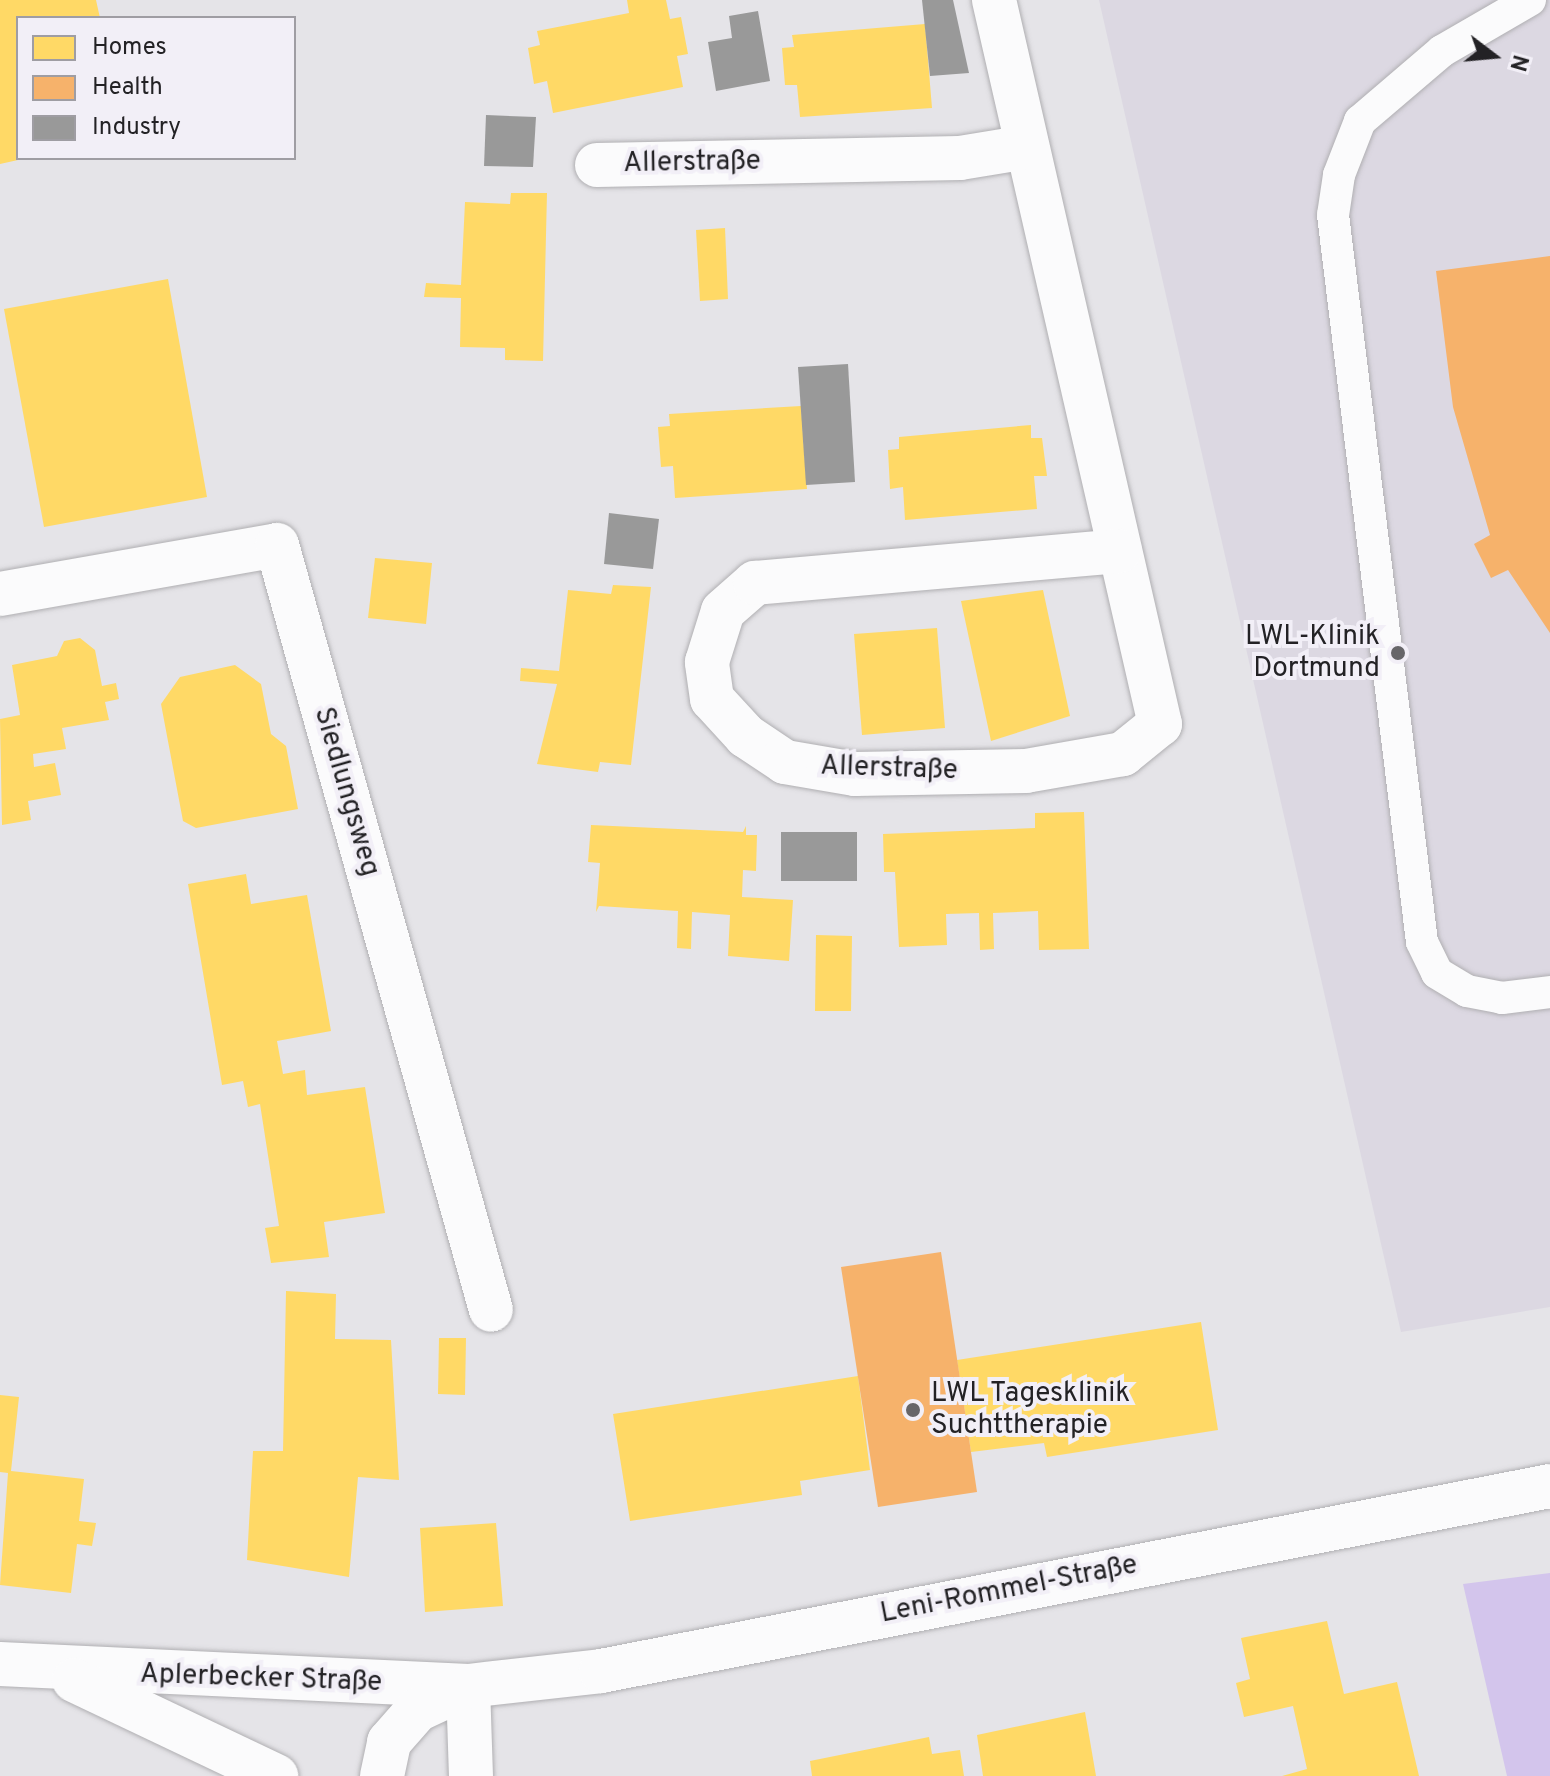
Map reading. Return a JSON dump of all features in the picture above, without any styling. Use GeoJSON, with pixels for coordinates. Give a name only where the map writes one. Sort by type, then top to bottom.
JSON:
{"type":"FeatureCollection","features":[{"type":"Feature","properties":{"kind":"street","name":"Allerstraße"},"geometry":{"type":"LineString","coordinates":[[994,0],[1160,724],[1123,754],[1026,771],[855,774],[785,762],[746,736],[712,699],[707,662],[723,611],[755,583],[1120,551]]}},
{"type":"Feature","properties":{"kind":"street","name":"Allerstraße"},"geometry":{"type":"LineString","coordinates":[[597,165],[960,158],[1027,147]]}},
{"type":"Feature","properties":{"kind":"street","name":"Siedlungsweg"},"geometry":{"type":"LineString","coordinates":[[0,594],[277,545],[491,1310]]}},
{"type":"Feature","properties":{"kind":"street","name":"Leni-Rommel-Straße"},"geometry":{"type":"LineString","coordinates":[[468,1686],[601,1671],[1550,1486]]}},
{"type":"Feature","properties":{"kind":"street","name":"Aplerbecker Straße"},"geometry":{"type":"LineString","coordinates":[[0,1664],[54,1670],[468,1686]]}},
{"type":"Feature","properties":{"kind":"street","name":"Aplerbecker Straße"},"geometry":{"type":"LineString","coordinates":[[54,1670],[276,1776]]}},
{"type":"Feature","properties":{"kind":"street","name":"Aplerbecker Straße"},"geometry":{"type":"LineString","coordinates":[[382,1776],[389,1742],[417,1710],[468,1686]]}},
{"type":"Feature","properties":{"kind":"street"},"geometry":{"type":"LineString","coordinates":[[468,1686],[471,1776]]}},
{"type":"Feature","properties":{"kind":"lane"},"geometry":{"type":"LineString","coordinates":[[1530,0],[1442,51],[1360,121],[1339,175],[1333,215],[1422,942],[1437,973],[1467,991],[1502,998],[1550,992]]}},
{"type":"Feature","properties":{"kind":"shaded area","name":"LWL-Klinik Dortmund"},"geometry":{"type":"Polygon","coordinates":[[[1099,0],[1550,0],[1550,1307],[1401,1332],[1099,0]]]}},
{"type":"Feature","properties":{"kind":"shaded area"},"geometry":{"type":"Polygon","coordinates":[[[1550,1573],[1550,1776],[1507,1776],[1463,1584],[1550,1573]]]}},
{"type":"Feature","properties":{"kind":"building: Homes"},"geometry":{"type":"Polygon","coordinates":[[[0,0],[96,0],[100,16],[16,16],[18,160],[0,164],[0,0]]]}},
{"type":"Feature","properties":{"kind":"building: Homes"},"geometry":{"type":"Polygon","coordinates":[[[627,0],[666,0],[670,19],[681,17],[688,54],[677,56],[683,87],[553,113],[547,81],[534,84],[528,48],[540,45],[537,31],[629,13],[627,0]]]}},
{"type":"Feature","properties":{"kind":"building: Homes"},"geometry":{"type":"Polygon","coordinates":[[[925,24],[932,108],[800,117],[797,85],[785,85],[782,48],[794,47],[792,35],[925,24]]]}},
{"type":"Feature","properties":{"kind":"building: Homes"},"geometry":{"type":"Polygon","coordinates":[[[511,193],[547,193],[543,361],[505,360],[505,348],[460,347],[461,298],[424,297],[426,283],[461,285],[465,202],[510,204],[511,193]]]}},
{"type":"Feature","properties":{"kind":"building: Homes"},"geometry":{"type":"Polygon","coordinates":[[[725,228],[728,299],[700,301],[696,230],[725,228]]]}},
{"type":"Feature","properties":{"kind":"building: Homes"},"geometry":{"type":"Polygon","coordinates":[[[168,279],[207,497],[44,527],[4,309],[168,279]]]}},
{"type":"Feature","properties":{"kind":"building: Homes"},"geometry":{"type":"Polygon","coordinates":[[[801,406],[807,489],[675,498],[673,466],[661,467],[658,427],[670,426],[669,414],[801,406]]]}},
{"type":"Feature","properties":{"kind":"building: Homes"},"geometry":{"type":"Polygon","coordinates":[[[1031,425],[1031,438],[1042,438],[1047,476],[1034,476],[1037,509],[905,520],[903,487],[890,489],[888,450],[899,449],[899,437],[1031,425]]]}},
{"type":"Feature","properties":{"kind":"building: Homes"},"geometry":{"type":"Polygon","coordinates":[[[375,558],[432,563],[426,624],[368,618],[375,558]]]}},
{"type":"Feature","properties":{"kind":"building: Homes"},"geometry":{"type":"Polygon","coordinates":[[[613,585],[651,587],[631,765],[600,762],[598,772],[537,764],[557,684],[520,681],[521,668],[559,671],[568,590],[611,594],[613,585]]]}},
{"type":"Feature","properties":{"kind":"building: Homes"},"geometry":{"type":"Polygon","coordinates":[[[1043,590],[1070,716],[991,741],[961,601],[1043,590]]]}},
{"type":"Feature","properties":{"kind":"building: Homes"},"geometry":{"type":"Polygon","coordinates":[[[937,628],[945,728],[862,735],[854,634],[937,628]]]}},
{"type":"Feature","properties":{"kind":"building: Homes"},"geometry":{"type":"Polygon","coordinates":[[[80,638],[95,650],[102,686],[116,683],[119,699],[105,702],[109,720],[62,728],[66,749],[33,754],[34,767],[55,763],[61,795],[28,801],[31,820],[2,825],[0,719],[20,715],[12,665],[57,656],[64,641],[80,638]]]}},
{"type":"Feature","properties":{"kind":"building: Homes"},"geometry":{"type":"Polygon","coordinates":[[[235,665],[261,684],[271,734],[286,746],[298,809],[196,828],[183,821],[161,704],[180,677],[235,665]]]}},
{"type":"Feature","properties":{"kind":"building: Homes"},"geometry":{"type":"Polygon","coordinates":[[[1084,812],[1089,949],[1039,950],[1038,911],[993,913],[994,949],[980,950],[979,913],[946,914],[947,945],[899,947],[895,872],[884,872],[883,834],[1035,828],[1035,813],[1084,812]]]}},
{"type":"Feature","properties":{"kind":"building: Homes"},"geometry":{"type":"Polygon","coordinates":[[[591,825],[743,832],[746,826],[746,835],[757,835],[756,871],[743,870],[742,897],[793,900],[789,961],[728,956],[730,915],[692,912],[691,949],[677,948],[678,911],[599,906],[596,912],[600,863],[588,862],[591,825]]]}},
{"type":"Feature","properties":{"kind":"building: Homes"},"geometry":{"type":"Polygon","coordinates":[[[246,874],[251,904],[307,895],[331,1031],[277,1041],[283,1074],[305,1070],[307,1095],[365,1087],[385,1213],[324,1222],[329,1257],[271,1263],[265,1228],[279,1226],[260,1104],[248,1107],[243,1081],[222,1085],[188,884],[246,874]]]}},
{"type":"Feature","properties":{"kind":"building: Homes"},"geometry":{"type":"Polygon","coordinates":[[[816,935],[852,936],[851,1011],[815,1011],[816,935]]]}},
{"type":"Feature","properties":{"kind":"building: Homes"},"geometry":{"type":"Polygon","coordinates":[[[286,1291],[336,1294],[335,1339],[391,1340],[399,1480],[358,1477],[349,1577],[247,1560],[253,1451],[283,1451],[286,1291]]]}},
{"type":"Feature","properties":{"kind":"building: Homes"},"geometry":{"type":"Polygon","coordinates":[[[1201,1322],[1218,1430],[1047,1457],[1044,1443],[971,1452],[957,1360],[1201,1322]]]}},
{"type":"Feature","properties":{"kind":"building: Homes"},"geometry":{"type":"Polygon","coordinates":[[[439,1338],[466,1338],[465,1395],[438,1394],[439,1338]]]}},
{"type":"Feature","properties":{"kind":"building: Homes"},"geometry":{"type":"Polygon","coordinates":[[[858,1376],[870,1470],[800,1481],[802,1495],[630,1521],[613,1414],[858,1376]]]}},
{"type":"Feature","properties":{"kind":"building: Homes"},"geometry":{"type":"Polygon","coordinates":[[[0,1395],[19,1397],[11,1471],[84,1479],[79,1521],[96,1523],[92,1546],[77,1544],[71,1593],[0,1585],[8,1473],[0,1472],[0,1395]]]}},
{"type":"Feature","properties":{"kind":"building: Homes"},"geometry":{"type":"Polygon","coordinates":[[[496,1523],[503,1606],[425,1612],[420,1528],[496,1523]]]}},
{"type":"Feature","properties":{"kind":"building: Homes"},"geometry":{"type":"Polygon","coordinates":[[[1327,1621],[1344,1694],[1397,1682],[1419,1776],[1282,1776],[1307,1769],[1293,1706],[1244,1717],[1236,1683],[1250,1679],[1241,1638],[1327,1621]]]}},
{"type":"Feature","properties":{"kind":"building: Homes"},"geometry":{"type":"Polygon","coordinates":[[[1085,1712],[1096,1776],[983,1776],[977,1735],[1085,1712]]]}},
{"type":"Feature","properties":{"kind":"building: Homes"},"geometry":{"type":"Polygon","coordinates":[[[929,1737],[932,1754],[960,1750],[964,1776],[812,1776],[810,1761],[929,1737]]]}},
{"type":"Feature","properties":{"kind":"building: Health"},"geometry":{"type":"Polygon","coordinates":[[[1550,256],[1550,633],[1508,570],[1491,578],[1474,544],[1490,535],[1453,407],[1436,271],[1550,256]]]}},
{"type":"Feature","properties":{"kind":"building: Health"},"geometry":{"type":"Polygon","coordinates":[[[941,1252],[977,1492],[878,1507],[841,1267],[941,1252]]]}},
{"type":"Feature","properties":{"kind":"building: Industry"},"geometry":{"type":"Polygon","coordinates":[[[922,0],[953,0],[969,73],[930,76],[922,0]]]}},
{"type":"Feature","properties":{"kind":"building: Industry"},"geometry":{"type":"Polygon","coordinates":[[[758,11],[770,81],[716,91],[708,42],[732,38],[729,16],[758,11]]]}},
{"type":"Feature","properties":{"kind":"building: Industry"},"geometry":{"type":"Polygon","coordinates":[[[486,115],[536,117],[533,167],[484,166],[486,115]]]}},
{"type":"Feature","properties":{"kind":"building: Industry"},"geometry":{"type":"Polygon","coordinates":[[[848,364],[855,482],[806,485],[798,367],[848,364]]]}},
{"type":"Feature","properties":{"kind":"building: Industry"},"geometry":{"type":"Polygon","coordinates":[[[609,513],[659,519],[653,569],[604,564],[609,513]]]}},
{"type":"Feature","properties":{"kind":"building: Industry"},"geometry":{"type":"Polygon","coordinates":[[[781,832],[857,832],[857,881],[781,881],[781,832]]]}},
{"type":"Feature","properties":{"kind":"place","name":"LWL-Klinik Dortmund"},"geometry":{"type":"Point","coordinates":[1398,653]}},
{"type":"Feature","properties":{"kind":"place","name":"LWL Tagesklinik Suchttherapie"},"geometry":{"type":"Point","coordinates":[913,1410]}}]}
